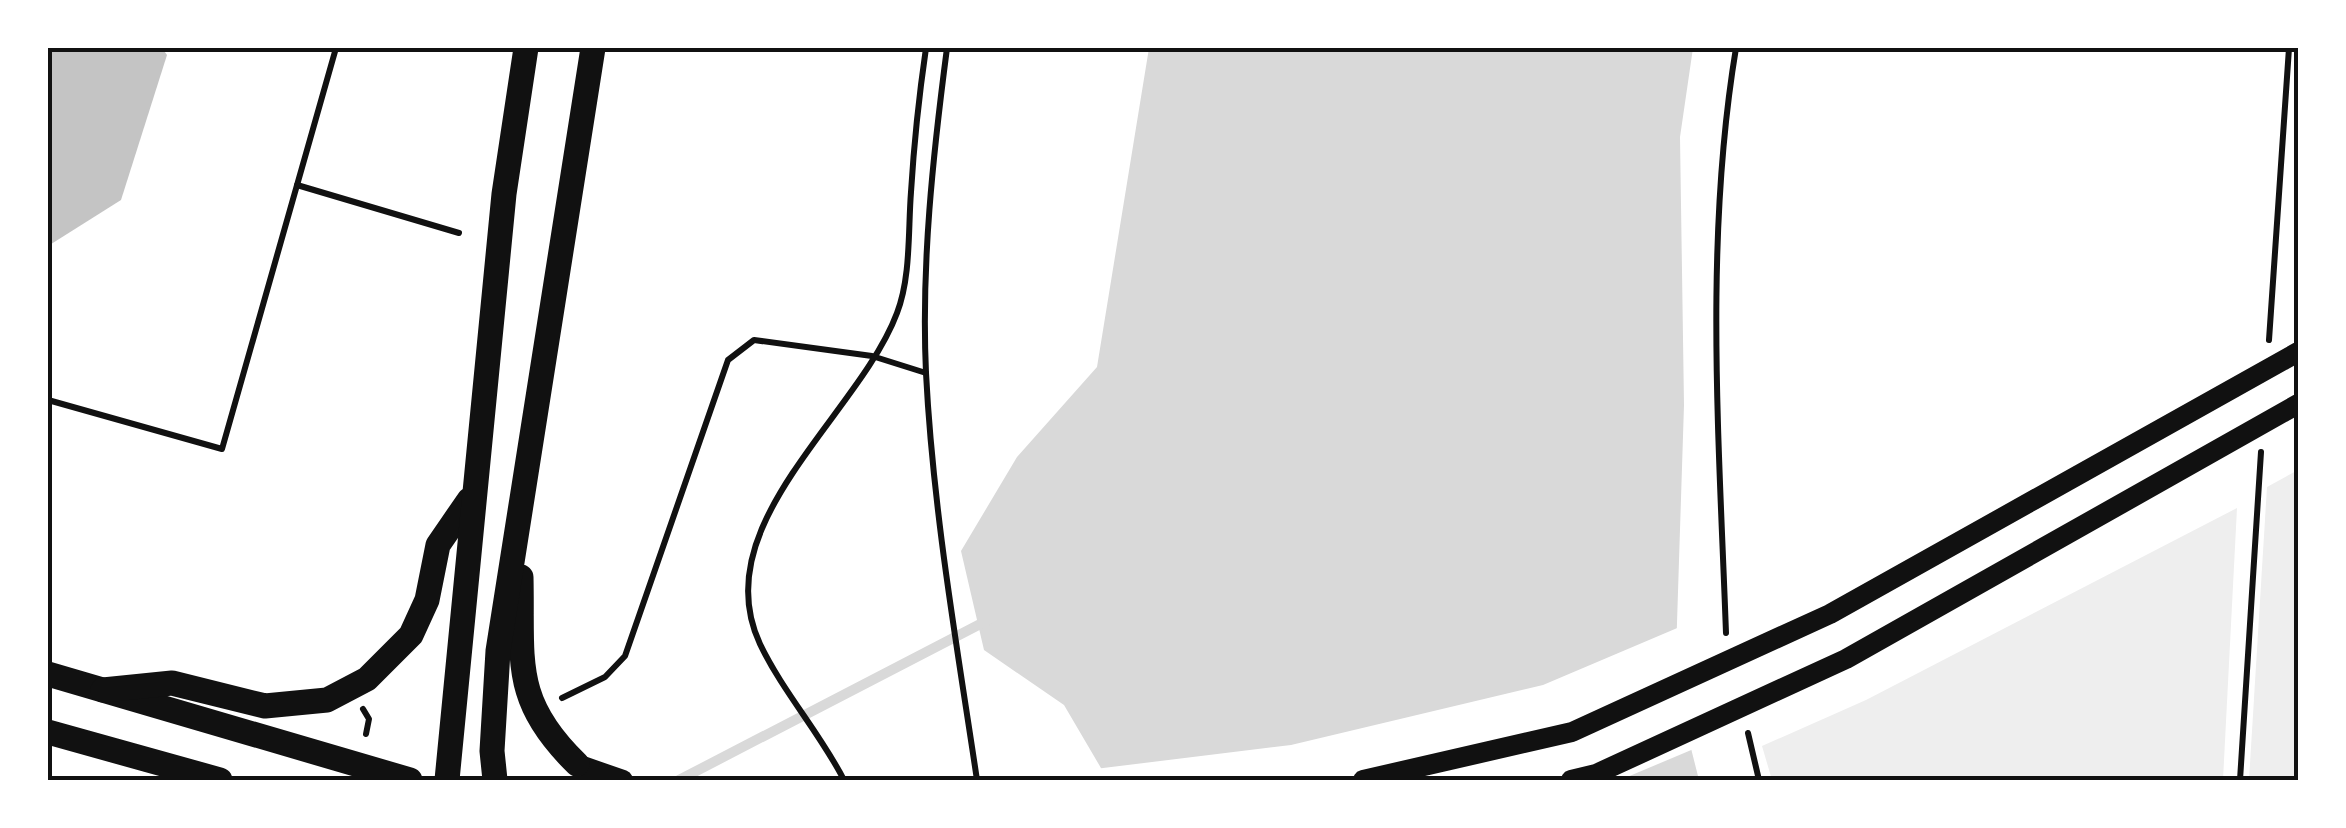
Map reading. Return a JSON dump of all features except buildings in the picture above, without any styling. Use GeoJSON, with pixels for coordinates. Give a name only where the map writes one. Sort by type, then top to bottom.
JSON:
{"type":"FeatureCollection","features":[{"type":"Feature","properties":{"kind":"main road"},"geometry":{"type":"LineString","coordinates":[[447,780],[504,194],[526,48]]}},
{"type":"Feature","properties":{"kind":"main road"},"geometry":{"type":"LineString","coordinates":[[495,780],[492,752],[498,651],[593,48]]}},
{"type":"Feature","properties":{"kind":"main road"},"geometry":{"type":"LineString","coordinates":[[1362,780],[1572,732],[1812,622],[2298,352]]}},
{"type":"Feature","properties":{"kind":"main road"},"geometry":{"type":"LineString","coordinates":[[1571,780],[1596,774],[1846,659],[2298,404]]}},
{"type":"Feature","properties":{"kind":"main road"},"geometry":{"type":"LineString","coordinates":[[103,690],[172,683],[264,706],[327,700],[366,679],[411,635],[426,600],[438,544],[472,496]]}},
{"type":"Feature","properties":{"kind":"main road"},"geometry":{"type":"LineString","coordinates":[[518,509],[523,686],[553,740],[577,764],[623,780]]}},
{"type":"Feature","properties":{"kind":"main road"},"geometry":{"type":"LineString","coordinates":[[48,674],[410,780]]}},
{"type":"Feature","properties":{"kind":"main road"},"geometry":{"type":"LineString","coordinates":[[48,732],[220,780]]}},
{"type":"Feature","properties":{"kind":"path"},"geometry":{"type":"LineString","coordinates":[[48,400],[222,449],[336,48]]}},
{"type":"Feature","properties":{"kind":"path"},"geometry":{"type":"LineString","coordinates":[[844,780],[760,644],[748,608],[748,570],[774,502],[897,313],[906,264],[926,48]]}},
{"type":"Feature","properties":{"kind":"path"},"geometry":{"type":"LineString","coordinates":[[947,48],[932,195],[926,372],[942,546],[977,780]]}},
{"type":"Feature","properties":{"kind":"path"},"geometry":{"type":"LineString","coordinates":[[1726,639],[1716,360],[1724,122],[1736,48]]}},
{"type":"Feature","properties":{"kind":"path"},"geometry":{"type":"LineString","coordinates":[[297,185],[459,233]]}},
{"type":"Feature","properties":{"kind":"path"},"geometry":{"type":"LineString","coordinates":[[549,704],[604,677],[625,656],[728,360],[754,340],[872,356],[926,372]]}},
{"type":"Feature","properties":{"kind":"path"},"geometry":{"type":"LineString","coordinates":[[360,704],[369,718],[366,734]]}},
{"type":"Feature","properties":{"kind":"path"},"geometry":{"type":"LineString","coordinates":[[1746,728],[1759,780]]}},
{"type":"Feature","properties":{"kind":"shaded area"},"geometry":{"type":"Polygon","coordinates":[[[1149,48],[1693,48],[1680,137],[1684,405],[1675,685],[1699,780],[1108,780],[1064,705],[984,650],[961,551],[1017,457],[1097,367],[1149,48]]]}},
{"type":"Feature","properties":{"kind":"shaded area"},"geometry":{"type":"Polygon","coordinates":[[[2298,470],[2298,780],[2249,780],[2267,487],[2298,470]]]}},
{"type":"Feature","properties":{"kind":"shaded area"},"geometry":{"type":"Polygon","coordinates":[[[2237,508],[2223,780],[1772,780],[1762,746],[1866,700],[2237,508]]]}},
{"type":"Feature","properties":{"kind":"pier"},"geometry":{"type":"Polygon","coordinates":[[[1682,626],[1680,685],[1696,748],[1620,780],[1102,780],[1095,769],[1291,745],[1543,685],[1682,626]]]}},
{"type":"Feature","properties":{"kind":"waterway"},"geometry":{"type":"LineString","coordinates":[[679,780],[988,620]]}}]}
